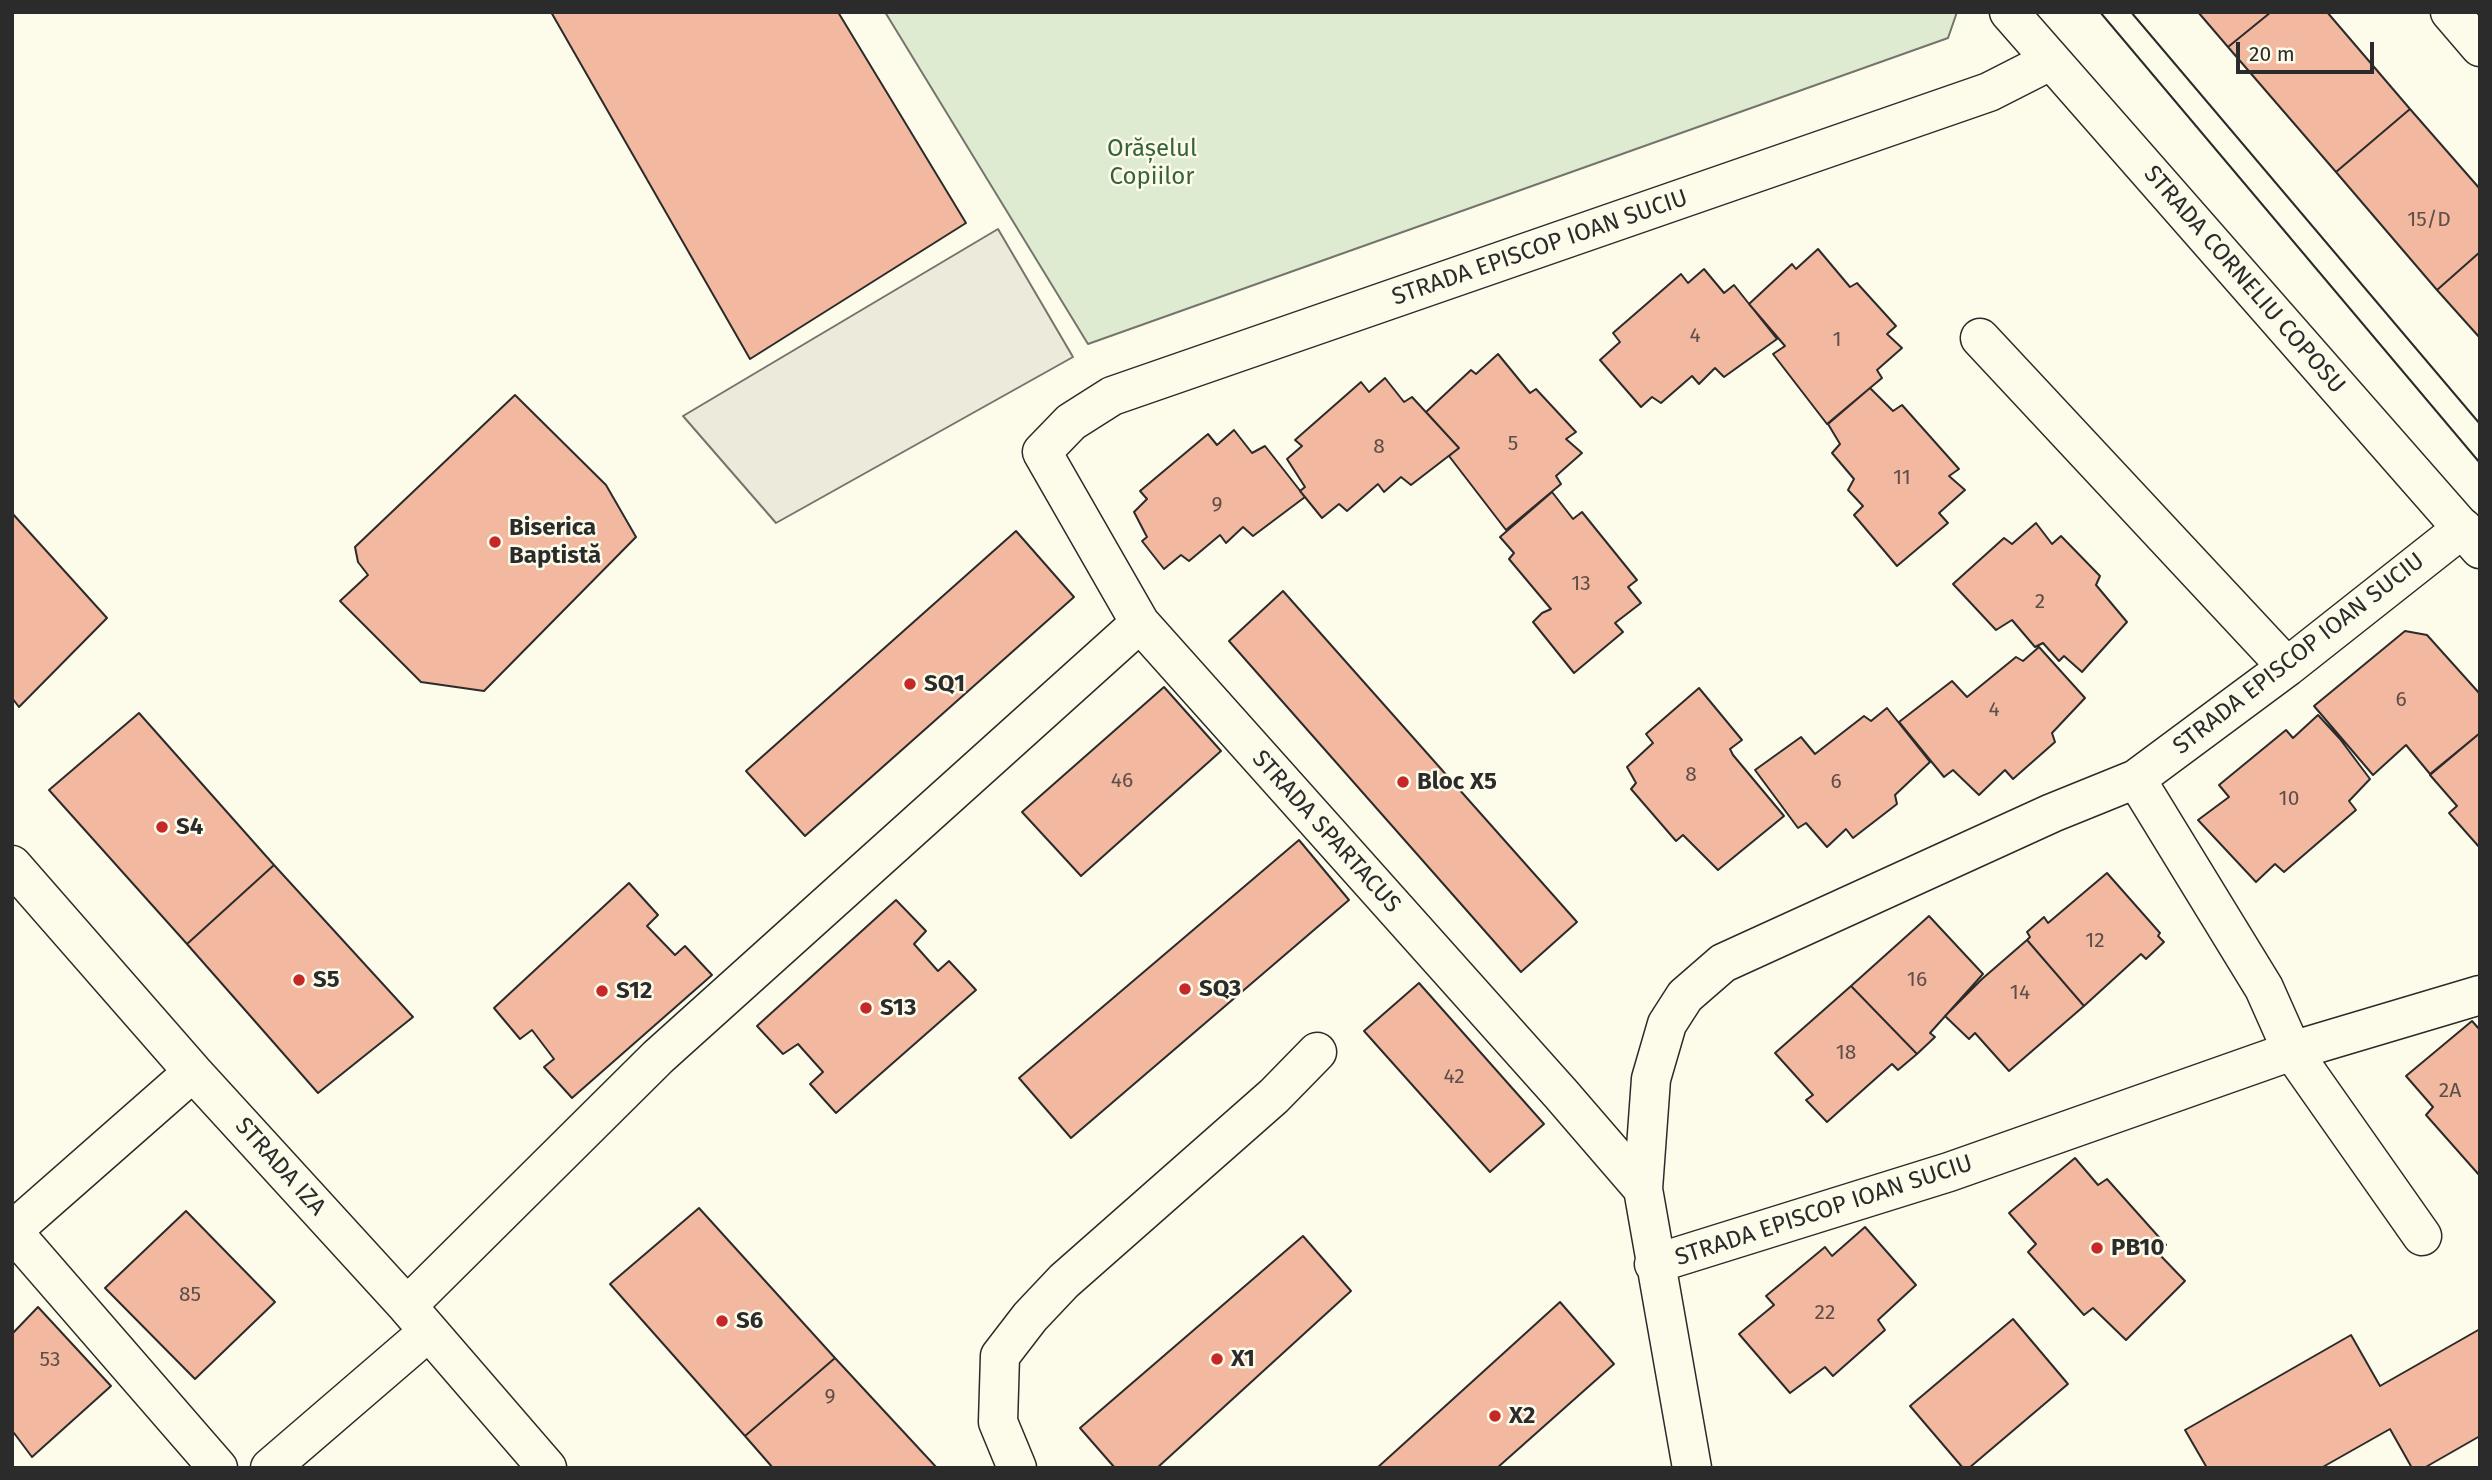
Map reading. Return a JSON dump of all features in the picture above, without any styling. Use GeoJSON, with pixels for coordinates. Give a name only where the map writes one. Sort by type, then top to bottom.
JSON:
{"type":"FeatureCollection","features":[{"type":"Feature","properties":{"kind":"street","name":"STRADA CORNELIU COPOSU"},"geometry":{"type":"LineString","coordinates":[[2009,12],[2471,538]]}},
{"type":"Feature","properties":{"kind":"street"},"geometry":{"type":"LineString","coordinates":[[2450,12],[2480,47]]}},
{"type":"Feature","properties":{"kind":"street","name":"STRADA EPISCOP IOAN SUCIU"},"geometry":{"type":"LineString","coordinates":[[1042,452],[1070,422],[1112,396],[1989,92],[2050,61]]}},
{"type":"Feature","properties":{"kind":"street"},"geometry":{"type":"LineString","coordinates":[[1980,338],[2287,667]]}},
{"type":"Feature","properties":{"kind":"street","name":"STRADA SPARTACUS"},"geometry":{"type":"LineString","coordinates":[[1042,452],[1140,623],[1643,1189]]}},
{"type":"Feature","properties":{"kind":"street","name":"STRADA EPISCOP IOAN SUCIU"},"geometry":{"type":"LineString","coordinates":[[2471,538],[2287,667],[2136,779],[1978,846],[1723,963],[1685,996],[1667,1024],[1651,1079],[1643,1189],[1654,1264],[1949,1172],[2292,1051],[2480,995]]}},
{"type":"Feature","properties":{"kind":"street"},"geometry":{"type":"LineString","coordinates":[[270,1468],[417,1319],[658,1057],[1140,623]]}},
{"type":"Feature","properties":{"kind":"street"},"geometry":{"type":"LineString","coordinates":[[2136,779],[2264,988],[2292,1051],[2422,1236]]}},
{"type":"Feature","properties":{"kind":"street","name":"STRADA IZA"},"geometry":{"type":"LineString","coordinates":[[12,865],[547,1468]]}},
{"type":"Feature","properties":{"kind":"street"},"geometry":{"type":"LineString","coordinates":[[1017,1468],[998,1422],[1000,1356],[1030,1317],[1064,1281],[1254,1114],[1317,1052]]}},
{"type":"Feature","properties":{"kind":"street"},"geometry":{"type":"LineString","coordinates":[[193,1072],[13,1232],[203,1463]]}},
{"type":"Feature","properties":{"kind":"street"},"geometry":{"type":"LineString","coordinates":[[1654,1264],[1692,1468]]}},
{"type":"Feature","properties":{"kind":"green space","name":"Orășelul Copiilor"},"geometry":{"type":"Polygon","coordinates":[[[885,12],[1957,12],[1948,38],[1088,344],[885,12]]]}},
{"type":"Feature","properties":{"kind":"shaded area"},"geometry":{"type":"Polygon","coordinates":[[[998,229],[1073,357],[776,523],[683,416],[998,229]]]}},
{"type":"Feature","properties":{"kind":"building"},"geometry":{"type":"Polygon","coordinates":[[[551,12],[838,12],[966,223],[750,359],[551,12]]]}},
{"type":"Feature","properties":{"kind":"building"},"geometry":{"type":"Polygon","coordinates":[[[2198,12],[2271,12],[2228,47],[2198,12]]]}},
{"type":"Feature","properties":{"kind":"building"},"geometry":{"type":"Polygon","coordinates":[[[2271,12],[2327,12],[2410,109],[2336,172],[2228,47],[2271,12]]]}},
{"type":"Feature","properties":{"kind":"building"},"geometry":{"type":"Polygon","coordinates":[[[2410,109],[2480,189],[2480,252],[2437,290],[2336,172],[2410,109]]]}},
{"type":"Feature","properties":{"kind":"building"},"geometry":{"type":"Polygon","coordinates":[[[1818,249],[1850,287],[1857,283],[1896,326],[1887,334],[1902,348],[1877,370],[1882,378],[1827,424],[1773,354],[1785,346],[1749,304],[1792,264],[1796,269],[1818,249]]]}},
{"type":"Feature","properties":{"kind":"building"},"geometry":{"type":"Polygon","coordinates":[[[2480,252],[2480,338],[2437,290],[2480,252]]]}},
{"type":"Feature","properties":{"kind":"building"},"geometry":{"type":"Polygon","coordinates":[[[1704,269],[1724,293],[1734,285],[1777,339],[1724,377],[1715,368],[1699,384],[1692,376],[1661,403],[1652,397],[1641,407],[1600,360],[1620,342],[1613,333],[1681,274],[1688,283],[1704,269]]]}},
{"type":"Feature","properties":{"kind":"building"},"geometry":{"type":"Polygon","coordinates":[[[1498,354],[1530,393],[1536,389],[1576,432],[1566,439],[1582,453],[1556,476],[1561,484],[1506,530],[1449,456],[1459,448],[1426,412],[1471,370],[1476,374],[1498,354]]]}},
{"type":"Feature","properties":{"kind":"building"},"geometry":{"type":"Polygon","coordinates":[[[1385,378],[1404,402],[1412,397],[1459,448],[1411,485],[1401,477],[1384,492],[1378,484],[1347,511],[1339,504],[1322,518],[1300,491],[1305,487],[1287,459],[1302,446],[1295,440],[1361,382],[1369,392],[1385,378]]]}},
{"type":"Feature","properties":{"kind":"building"},"geometry":{"type":"Polygon","coordinates":[[[1870,388],[1893,411],[1902,405],[1959,469],[1949,476],[1965,490],[1939,513],[1948,523],[1897,566],[1854,515],[1863,506],[1848,490],[1854,479],[1832,453],[1840,444],[1828,424],[1870,388]]]}},
{"type":"Feature","properties":{"kind":"building","name":"Biserica Baptistă"},"geometry":{"type":"Polygon","coordinates":[[[515,395],[606,485],[636,537],[484,691],[421,682],[340,601],[368,575],[358,562],[355,547],[515,395]]]}},
{"type":"Feature","properties":{"kind":"building"},"geometry":{"type":"Polygon","coordinates":[[[1234,430],[1252,453],[1265,446],[1305,497],[1253,536],[1243,527],[1226,543],[1220,535],[1189,561],[1181,555],[1164,569],[1142,541],[1147,537],[1134,512],[1147,499],[1140,491],[1208,434],[1217,445],[1234,430]]]}},
{"type":"Feature","properties":{"kind":"building"},"geometry":{"type":"Polygon","coordinates":[[[1552,492],[1573,519],[1582,512],[1637,580],[1628,587],[1641,603],[1615,623],[1623,632],[1574,673],[1533,622],[1551,609],[1509,559],[1514,553],[1500,537],[1552,492]]]}},
{"type":"Feature","properties":{"kind":"building"},"geometry":{"type":"Polygon","coordinates":[[[12,513],[107,618],[19,707],[12,698],[12,513]]]}},
{"type":"Feature","properties":{"kind":"building"},"geometry":{"type":"Polygon","coordinates":[[[2036,523],[2052,544],[2061,536],[2100,576],[2096,585],[2127,622],[2082,672],[2064,656],[2059,661],[2043,643],[2035,647],[2012,620],[1996,630],[1953,584],[2004,538],[2012,544],[2036,523]]]}},
{"type":"Feature","properties":{"kind":"building","name":"SQ1"},"geometry":{"type":"Polygon","coordinates":[[[1016,531],[1074,597],[805,836],[746,771],[1016,531]]]}},
{"type":"Feature","properties":{"kind":"building","name":"Bloc X5"},"geometry":{"type":"Polygon","coordinates":[[[1283,591],[1577,922],[1521,972],[1229,641],[1283,591]]]}},
{"type":"Feature","properties":{"kind":"building"},"geometry":{"type":"Polygon","coordinates":[[[2405,631],[2427,635],[2480,694],[2480,733],[2430,774],[2406,745],[2373,775],[2314,706],[2405,631]]]}},
{"type":"Feature","properties":{"kind":"building"},"geometry":{"type":"Polygon","coordinates":[[[2039,647],[2085,698],[2052,733],[2055,742],[2013,779],[2005,770],[1979,795],[1953,770],[1944,777],[1899,722],[1952,681],[1967,697],[2016,657],[2023,661],[2039,647]]]}},
{"type":"Feature","properties":{"kind":"building"},"geometry":{"type":"Polygon","coordinates":[[[1164,687],[1221,751],[1081,876],[1022,812],[1164,687]]]}},
{"type":"Feature","properties":{"kind":"building"},"geometry":{"type":"Polygon","coordinates":[[[1699,688],[1742,740],[1730,749],[1733,755],[1784,816],[1718,870],[1683,835],[1676,841],[1631,789],[1636,783],[1627,767],[1653,743],[1646,734],[1699,688]]]}},
{"type":"Feature","properties":{"kind":"building"},"geometry":{"type":"Polygon","coordinates":[[[1887,708],[1930,762],[1895,795],[1897,804],[1853,838],[1846,829],[1827,847],[1806,823],[1798,828],[1755,770],[1801,737],[1815,754],[1864,716],[1871,721],[1887,708]]]}},
{"type":"Feature","properties":{"kind":"building","name":"S4"},"geometry":{"type":"Polygon","coordinates":[[[139,713],[274,865],[187,944],[49,790],[139,713]]]}},
{"type":"Feature","properties":{"kind":"building"},"geometry":{"type":"Polygon","coordinates":[[[2318,715],[2370,779],[2349,801],[2356,810],[2284,872],[2275,864],[2256,882],[2198,820],[2229,797],[2219,785],[2286,730],[2293,738],[2318,715]]]}},
{"type":"Feature","properties":{"kind":"building"},"geometry":{"type":"Polygon","coordinates":[[[2480,733],[2480,848],[2449,813],[2457,806],[2430,775],[2480,733]]]}},
{"type":"Feature","properties":{"kind":"building","name":"SQ3"},"geometry":{"type":"Polygon","coordinates":[[[1299,840],[1349,900],[1071,1138],[1019,1078],[1299,840]]]}},
{"type":"Feature","properties":{"kind":"building","name":"S5"},"geometry":{"type":"Polygon","coordinates":[[[274,865],[413,1017],[318,1093],[187,944],[274,865]]]}},
{"type":"Feature","properties":{"kind":"building"},"geometry":{"type":"Polygon","coordinates":[[[2107,873],[2160,933],[2158,936],[2164,942],[2146,959],[2141,954],[2084,1006],[2027,940],[2030,937],[2027,932],[2044,917],[2048,923],[2107,873]]]}},
{"type":"Feature","properties":{"kind":"building","name":"S12"},"geometry":{"type":"Polygon","coordinates":[[[629,883],[658,915],[647,926],[675,955],[685,946],[712,975],[572,1098],[544,1067],[554,1059],[532,1030],[520,1039],[494,1008],[629,883]]]}},
{"type":"Feature","properties":{"kind":"building","name":"S13"},"geometry":{"type":"Polygon","coordinates":[[[896,900],[926,931],[914,944],[938,971],[949,961],[976,990],[836,1113],[810,1084],[823,1072],[798,1044],[783,1054],[757,1026],[896,900]]]}},
{"type":"Feature","properties":{"kind":"building"},"geometry":{"type":"Polygon","coordinates":[[[1929,916],[1983,974],[1930,1033],[1935,1037],[1917,1054],[1851,986],[1929,916]]]}},
{"type":"Feature","properties":{"kind":"building"},"geometry":{"type":"Polygon","coordinates":[[[2027,940],[2084,1006],[2009,1071],[1975,1033],[1969,1039],[1945,1016],[2027,940]]]}},
{"type":"Feature","properties":{"kind":"building"},"geometry":{"type":"Polygon","coordinates":[[[1419,983],[1544,1124],[1490,1172],[1364,1031],[1419,983]]]}},
{"type":"Feature","properties":{"kind":"building"},"geometry":{"type":"Polygon","coordinates":[[[1851,986],[1917,1054],[1898,1070],[1892,1064],[1827,1122],[1806,1100],[1813,1095],[1775,1053],[1851,986]]]}},
{"type":"Feature","properties":{"kind":"building"},"geometry":{"type":"Polygon","coordinates":[[[2472,1021],[2480,1030],[2480,1176],[2426,1115],[2433,1107],[2406,1076],[2472,1021]]]}},
{"type":"Feature","properties":{"kind":"building","name":"PB10"},"geometry":{"type":"Polygon","coordinates":[[[2075,1158],[2098,1185],[2107,1179],[2166,1245],[2157,1252],[2185,1281],[2126,1340],[2093,1308],[2084,1315],[2028,1252],[2036,1244],[2009,1213],[2075,1158]]]}},
{"type":"Feature","properties":{"kind":"building","name":"S6"},"geometry":{"type":"Polygon","coordinates":[[[699,1208],[835,1358],[745,1436],[610,1284],[699,1208]]]}},
{"type":"Feature","properties":{"kind":"building"},"geometry":{"type":"Polygon","coordinates":[[[186,1211],[275,1302],[195,1379],[105,1288],[186,1211]]]}},
{"type":"Feature","properties":{"kind":"building"},"geometry":{"type":"Polygon","coordinates":[[[1865,1227],[1916,1285],[1878,1320],[1885,1330],[1833,1376],[1825,1367],[1790,1393],[1739,1334],[1774,1305],[1766,1296],[1825,1247],[1832,1256],[1865,1227]]]}},
{"type":"Feature","properties":{"kind":"building","name":"X1"},"geometry":{"type":"Polygon","coordinates":[[[1303,1236],[1351,1291],[1157,1468],[1115,1468],[1080,1428],[1303,1236]]]}},
{"type":"Feature","properties":{"kind":"building","name":"X2"},"geometry":{"type":"Polygon","coordinates":[[[1560,1302],[1614,1364],[1497,1468],[1377,1468],[1560,1302]]]}},
{"type":"Feature","properties":{"kind":"building"},"geometry":{"type":"Polygon","coordinates":[[[38,1307],[111,1386],[32,1457],[14,1433],[12,1435],[12,1334],[38,1307]]]}},
{"type":"Feature","properties":{"kind":"building"},"geometry":{"type":"Polygon","coordinates":[[[2013,1319],[2068,1384],[1969,1468],[1963,1468],[1910,1406],[2013,1319]]]}},
{"type":"Feature","properties":{"kind":"building"},"geometry":{"type":"Polygon","coordinates":[[[2480,1329],[2480,1436],[2424,1468],[2412,1468],[2390,1429],[2321,1468],[2207,1468],[2185,1430],[2351,1335],[2380,1386],[2480,1329]]]}},
{"type":"Feature","properties":{"kind":"building"},"geometry":{"type":"Polygon","coordinates":[[[835,1358],[937,1468],[773,1468],[745,1436],[835,1358]]]}},
{"type":"Feature","properties":{"kind":"tram line"},"geometry":{"type":"LineString","coordinates":[[2100,12],[2480,463]]}},
{"type":"Feature","properties":{"kind":"tram line"},"geometry":{"type":"LineString","coordinates":[[2131,12],[2480,424]]}},
{"type":"Feature","properties":{"kind":"place","name":"Biserica Baptistă"},"geometry":{"type":"Point","coordinates":[495,542]}},
{"type":"Feature","properties":{"kind":"place","name":"SQ1"},"geometry":{"type":"Point","coordinates":[910,684]}},
{"type":"Feature","properties":{"kind":"place","name":"Bloc X5"},"geometry":{"type":"Point","coordinates":[1403,782]}},
{"type":"Feature","properties":{"kind":"place","name":"S4"},"geometry":{"type":"Point","coordinates":[162,827]}},
{"type":"Feature","properties":{"kind":"place","name":"S5"},"geometry":{"type":"Point","coordinates":[299,980]}},
{"type":"Feature","properties":{"kind":"place","name":"SQ3"},"geometry":{"type":"Point","coordinates":[1185,989]}},
{"type":"Feature","properties":{"kind":"place","name":"S12"},"geometry":{"type":"Point","coordinates":[602,991]}},
{"type":"Feature","properties":{"kind":"place","name":"S13"},"geometry":{"type":"Point","coordinates":[866,1008]}},
{"type":"Feature","properties":{"kind":"place","name":"PB10"},"geometry":{"type":"Point","coordinates":[2097,1248]}},
{"type":"Feature","properties":{"kind":"place","name":"S6"},"geometry":{"type":"Point","coordinates":[722,1321]}},
{"type":"Feature","properties":{"kind":"place","name":"X1"},"geometry":{"type":"Point","coordinates":[1217,1359]}},
{"type":"Feature","properties":{"kind":"place","name":"X2"},"geometry":{"type":"Point","coordinates":[1495,1416]}}]}
